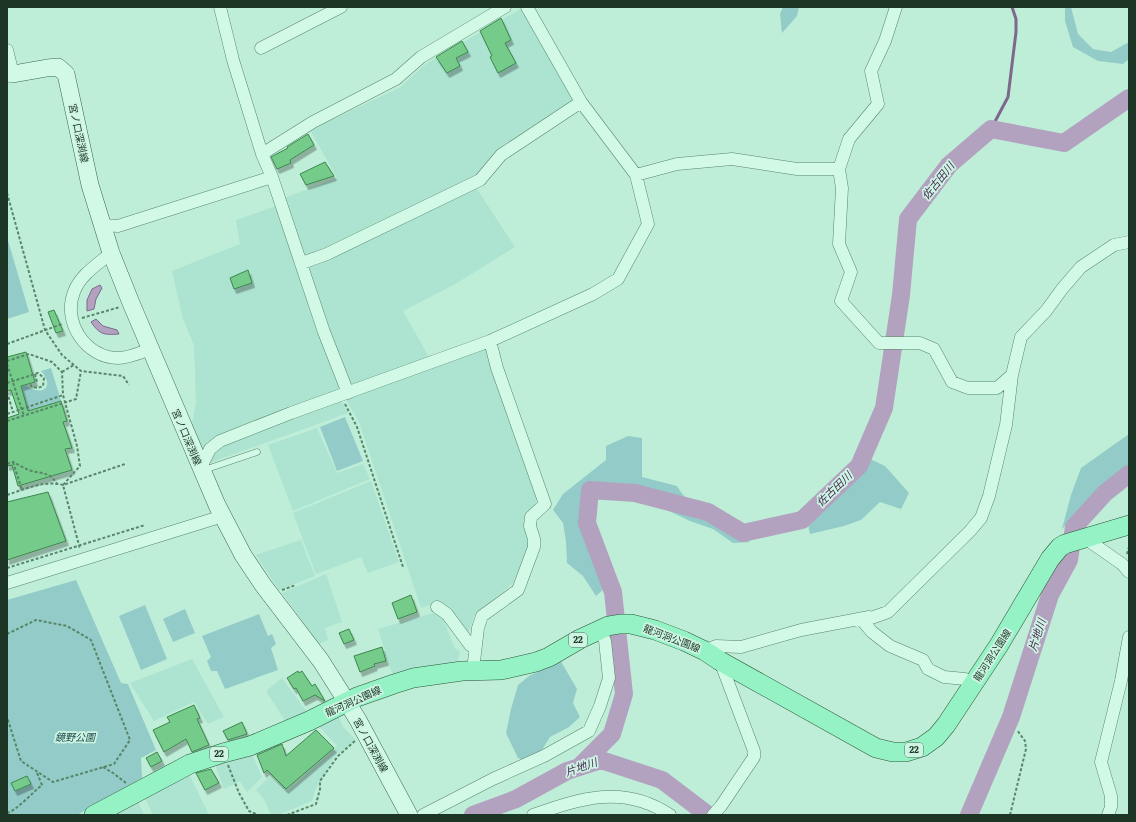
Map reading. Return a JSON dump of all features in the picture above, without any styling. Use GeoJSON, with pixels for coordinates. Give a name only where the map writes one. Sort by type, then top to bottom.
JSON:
{"type":"FeatureCollection","features":[{"type":"Feature","properties":{"kind":"main road","name":"宮ノ口深渕線"},"geometry":{"type":"LineString","coordinates":[[10,75],[58,67],[66,74],[85,163],[111,253],[150,349],[222,516],[243,555],[263,585],[321,661],[348,702],[406,810]]}},
{"type":"Feature","properties":{"kind":"main road","name":"龍河洞公園線"},"geometry":{"type":"LineString","coordinates":[[94,815],[190,764],[250,746],[309,721],[348,702],[388,686],[413,678],[462,670],[501,670],[536,662],[549,657],[580,639],[604,628],[620,624],[631,624],[655,630],[684,641],[876,748],[893,752],[906,752],[929,743],[946,725],[1000,645],[1050,559],[1060,547],[1078,540],[1129,525]]}},
{"type":"Feature","properties":{"kind":"street"},"geometry":{"type":"LineString","coordinates":[[220,7],[233,60],[262,154],[272,177],[302,263],[344,394]]}},
{"type":"Feature","properties":{"kind":"street"},"geometry":{"type":"LineString","coordinates":[[261,48],[340,7]]}},
{"type":"Feature","properties":{"kind":"street"},"geometry":{"type":"LineString","coordinates":[[262,154],[313,122],[396,79],[421,57],[505,7]]}},
{"type":"Feature","properties":{"kind":"street"},"geometry":{"type":"LineString","coordinates":[[202,470],[203,463],[210,449],[220,441],[490,341],[593,294],[618,279],[648,224],[636,175],[581,102],[527,7]]}},
{"type":"Feature","properties":{"kind":"street"},"geometry":{"type":"LineString","coordinates":[[896,7],[885,41],[871,71],[878,104],[848,139],[840,169],[842,188],[839,244],[852,272],[841,301],[878,343],[920,343],[934,349],[952,382],[968,388],[997,388],[1012,375]]}},
{"type":"Feature","properties":{"kind":"street"},"geometry":{"type":"LineString","coordinates":[[7,50],[10,75]]}},
{"type":"Feature","properties":{"kind":"street"},"geometry":{"type":"LineString","coordinates":[[302,263],[327,254],[480,180],[501,156],[581,102]]}},
{"type":"Feature","properties":{"kind":"street"},"geometry":{"type":"LineString","coordinates":[[636,175],[677,164],[732,158],[797,169],[840,169]]}},
{"type":"Feature","properties":{"kind":"street"},"geometry":{"type":"LineString","coordinates":[[102,225],[118,226],[272,177]]}},
{"type":"Feature","properties":{"kind":"street"},"geometry":{"type":"LineString","coordinates":[[717,810],[754,757],[754,751],[748,732],[712,656],[716,646],[741,648],[801,630],[869,617],[871,618],[888,612],[970,531],[981,518],[989,496],[1006,425],[1012,375],[1020,337],[1046,311],[1081,267],[1114,245],[1129,242]]}},
{"type":"Feature","properties":{"kind":"street"},"geometry":{"type":"LineString","coordinates":[[111,253],[80,281],[73,293],[70,310],[76,332],[89,347],[104,355],[117,358],[134,355],[150,349]]}},
{"type":"Feature","properties":{"kind":"street"},"geometry":{"type":"LineString","coordinates":[[473,670],[474,648],[482,616],[518,590],[534,547],[534,539],[530,526],[531,517],[545,504],[497,368],[490,341]]}},
{"type":"Feature","properties":{"kind":"street"},"geometry":{"type":"LineString","coordinates":[[7,583],[222,516]]}},
{"type":"Feature","properties":{"kind":"street"},"geometry":{"type":"LineString","coordinates":[[1078,540],[1089,541],[1122,564],[1129,572]]}},
{"type":"Feature","properties":{"kind":"street"},"geometry":{"type":"LineString","coordinates":[[437,607],[447,614],[470,645],[474,648]]}},
{"type":"Feature","properties":{"kind":"street"},"geometry":{"type":"LineString","coordinates":[[861,619],[872,632],[890,646],[922,660],[928,668],[944,677],[965,679],[974,682]]}},
{"type":"Feature","properties":{"kind":"street"},"geometry":{"type":"LineString","coordinates":[[423,815],[493,779],[544,756],[589,731],[600,706],[609,678],[604,628]]}},
{"type":"Feature","properties":{"kind":"street"},"geometry":{"type":"LineString","coordinates":[[1108,815],[1111,807],[1111,796],[1101,762],[1122,681],[1129,637]]}},
{"type":"Feature","properties":{"kind":"street"},"geometry":{"type":"LineString","coordinates":[[533,815],[569,803],[590,798],[618,798],[646,802],[670,815]]}},
{"type":"Feature","properties":{"kind":"lane"},"geometry":{"type":"LineString","coordinates":[[202,470],[257,452]]}},
{"type":"Feature","properties":{"kind":"path"},"geometry":{"type":"LineString","coordinates":[[7,193],[45,330],[62,355],[81,371],[123,376],[129,385]]}},
{"type":"Feature","properties":{"kind":"path"},"geometry":{"type":"LineString","coordinates":[[7,344],[72,321],[131,303]]}},
{"type":"Feature","properties":{"kind":"path"},"geometry":{"type":"LineString","coordinates":[[24,416],[7,362],[29,354],[52,362],[62,372],[64,402],[77,446],[80,466],[63,485]]}},
{"type":"Feature","properties":{"kind":"path"},"geometry":{"type":"LineString","coordinates":[[62,372],[74,365]]}},
{"type":"Feature","properties":{"kind":"path"},"geometry":{"type":"LineString","coordinates":[[7,421],[76,399],[81,371]]}},
{"type":"Feature","properties":{"kind":"path"},"geometry":{"type":"LineString","coordinates":[[7,383],[38,373],[44,378],[43,386],[38,388],[32,387],[30,384]]}},
{"type":"Feature","properties":{"kind":"path"},"geometry":{"type":"LineString","coordinates":[[35,374],[37,382]]}},
{"type":"Feature","properties":{"kind":"path"},"geometry":{"type":"LineString","coordinates":[[13,412],[7,393],[16,392]]}},
{"type":"Feature","properties":{"kind":"path"},"geometry":{"type":"LineString","coordinates":[[344,394],[357,427],[404,567]]}},
{"type":"Feature","properties":{"kind":"path"},"geometry":{"type":"LineString","coordinates":[[7,414],[63,395]]}},
{"type":"Feature","properties":{"kind":"path"},"geometry":{"type":"LineString","coordinates":[[7,464],[13,462],[31,471],[44,472],[54,478],[57,484]]}},
{"type":"Feature","properties":{"kind":"path"},"geometry":{"type":"LineString","coordinates":[[13,462],[22,490]]}},
{"type":"Feature","properties":{"kind":"path"},"geometry":{"type":"LineString","coordinates":[[7,495],[37,485],[63,485],[125,464]]}},
{"type":"Feature","properties":{"kind":"path"},"geometry":{"type":"LineString","coordinates":[[63,485],[83,559]]}},
{"type":"Feature","properties":{"kind":"path"},"geometry":{"type":"LineString","coordinates":[[7,568],[144,525]]}},
{"type":"Feature","properties":{"kind":"path"},"geometry":{"type":"LineString","coordinates":[[278,592],[296,585]]}},
{"type":"Feature","properties":{"kind":"path"},"geometry":{"type":"LineString","coordinates":[[7,634],[36,620],[67,626],[91,640],[130,740],[114,764],[53,782],[21,761],[7,717]]}},
{"type":"Feature","properties":{"kind":"path"},"geometry":{"type":"LineString","coordinates":[[1010,815],[1026,749],[1025,741],[1017,730]]}},
{"type":"Feature","properties":{"kind":"path"},"geometry":{"type":"LineString","coordinates":[[287,815],[316,804],[320,789],[320,781],[338,756],[358,738]]}},
{"type":"Feature","properties":{"kind":"path"},"geometry":{"type":"LineString","coordinates":[[223,753],[239,793],[249,811],[258,815]]}},
{"type":"Feature","properties":{"kind":"path"},"geometry":{"type":"LineString","coordinates":[[103,767],[113,773],[135,792]]}},
{"type":"Feature","properties":{"kind":"path"},"geometry":{"type":"LineString","coordinates":[[7,813],[12,812],[42,785],[37,772]]}},
{"type":"Feature","properties":{"kind":"shaded area"},"geometry":{"type":"Polygon","coordinates":[[[524,7],[577,100],[477,176],[304,259],[282,199],[337,178],[310,130],[399,88],[427,63],[524,7]]]}},
{"type":"Feature","properties":{"kind":"shaded area"},"geometry":{"type":"Polygon","coordinates":[[[475,186],[515,247],[457,283],[403,311],[430,359],[350,388],[307,265],[475,186]]]}},
{"type":"Feature","properties":{"kind":"shaded area"},"geometry":{"type":"Polygon","coordinates":[[[276,206],[343,390],[203,454],[192,424],[196,403],[194,345],[183,319],[172,271],[240,244],[236,220],[276,206]]]}},
{"type":"Feature","properties":{"kind":"shaded area"},"geometry":{"type":"Polygon","coordinates":[[[100,285],[102,288],[96,299],[94,309],[87,311],[87,300],[92,289],[100,285]]]}},
{"type":"Feature","properties":{"kind":"shaded area"},"geometry":{"type":"Polygon","coordinates":[[[96,319],[103,326],[117,330],[119,334],[106,334],[100,332],[91,322],[96,319]]]}},
{"type":"Feature","properties":{"kind":"shaded area"},"geometry":{"type":"Polygon","coordinates":[[[485,348],[539,494],[534,508],[525,515],[524,520],[531,538],[524,560],[514,582],[474,616],[465,644],[437,603],[421,608],[359,422],[345,398],[485,348]]]}},
{"type":"Feature","properties":{"kind":"shaded area"},"geometry":{"type":"Polygon","coordinates":[[[340,399],[348,413],[207,464],[220,444],[340,399]]]}},
{"type":"Feature","properties":{"kind":"shaded area"},"geometry":{"type":"Polygon","coordinates":[[[317,428],[337,473],[363,464],[370,479],[293,511],[268,445],[317,428]]]}},
{"type":"Feature","properties":{"kind":"shaded area"},"geometry":{"type":"Polygon","coordinates":[[[371,481],[399,562],[368,573],[361,557],[316,574],[293,513],[371,481]]]}},
{"type":"Feature","properties":{"kind":"shaded area"},"geometry":{"type":"Polygon","coordinates":[[[301,540],[315,576],[279,590],[256,555],[301,540]]]}},
{"type":"Feature","properties":{"kind":"shaded area"},"geometry":{"type":"Polygon","coordinates":[[[326,574],[342,622],[325,628],[328,640],[319,644],[282,593],[326,574]]]}},
{"type":"Feature","properties":{"kind":"shaded area"},"geometry":{"type":"Polygon","coordinates":[[[437,612],[441,614],[455,649],[460,651],[457,665],[393,676],[378,629],[437,612]]]}},
{"type":"Feature","properties":{"kind":"shaded area"},"geometry":{"type":"Polygon","coordinates":[[[192,659],[224,717],[208,724],[194,702],[154,721],[130,683],[192,659]]]}},
{"type":"Feature","properties":{"kind":"shaded area"},"geometry":{"type":"Polygon","coordinates":[[[282,678],[307,712],[286,722],[266,691],[282,678]]]}},
{"type":"Feature","properties":{"kind":"shaded area"},"geometry":{"type":"Polygon","coordinates":[[[337,712],[343,727],[356,740],[335,756],[316,788],[312,801],[278,815],[271,815],[265,801],[256,790],[270,776],[288,791],[337,746],[315,722],[337,712]]]}},
{"type":"Feature","properties":{"kind":"shaded area"},"geometry":{"type":"Polygon","coordinates":[[[250,749],[262,777],[247,792],[240,781],[224,789],[213,759],[250,749]]]}},
{"type":"Feature","properties":{"kind":"shaded area"},"geometry":{"type":"Polygon","coordinates":[[[188,772],[209,815],[153,815],[143,794],[188,772]]]}},
{"type":"Feature","properties":{"kind":"shaded area"},"geometry":{"type":"Polygon","coordinates":[[[135,795],[144,815],[97,815],[135,795]]]}},
{"type":"Feature","properties":{"kind":"green space"},"geometry":{"type":"Polygon","coordinates":[[[783,7],[799,7],[797,16],[782,33],[780,14],[783,7]]]}},
{"type":"Feature","properties":{"kind":"green space"},"geometry":{"type":"Polygon","coordinates":[[[1065,7],[1071,7],[1078,34],[1093,49],[1111,52],[1129,42],[1129,59],[1123,64],[1098,61],[1073,47],[1065,21],[1065,7]]]}},
{"type":"Feature","properties":{"kind":"green space"},"geometry":{"type":"Polygon","coordinates":[[[7,237],[29,312],[7,319],[7,237]]]}},
{"type":"Feature","properties":{"kind":"green space"},"geometry":{"type":"Polygon","coordinates":[[[51,368],[61,401],[28,411],[21,387],[26,385],[35,390],[44,390],[47,382],[41,371],[51,368]]]}},
{"type":"Feature","properties":{"kind":"green space"},"geometry":{"type":"Polygon","coordinates":[[[345,417],[363,461],[337,471],[320,427],[345,417]]]}},
{"type":"Feature","properties":{"kind":"green space"},"geometry":{"type":"Polygon","coordinates":[[[1129,434],[1129,470],[1091,498],[1062,529],[1071,495],[1081,468],[1129,434]]]}},
{"type":"Feature","properties":{"kind":"green space"},"geometry":{"type":"Polygon","coordinates":[[[628,436],[642,438],[642,477],[677,486],[692,505],[701,512],[750,542],[733,543],[713,529],[690,521],[667,510],[652,500],[604,491],[589,497],[588,508],[588,529],[590,540],[596,560],[607,578],[604,589],[596,596],[583,576],[567,563],[563,523],[553,510],[563,494],[606,460],[606,446],[628,436]]]}},
{"type":"Feature","properties":{"kind":"green space"},"geometry":{"type":"Polygon","coordinates":[[[870,459],[885,466],[909,493],[901,509],[880,502],[861,520],[844,526],[810,534],[808,524],[818,506],[843,488],[870,459]]]}},
{"type":"Feature","properties":{"kind":"green space","name":"鏡野公園"},"geometry":{"type":"Polygon","coordinates":[[[76,580],[121,683],[128,684],[156,750],[141,758],[142,778],[77,815],[7,815],[7,600],[76,580]]]}},
{"type":"Feature","properties":{"kind":"green space"},"geometry":{"type":"Polygon","coordinates":[[[145,605],[167,659],[141,670],[119,616],[145,605]]]}},
{"type":"Feature","properties":{"kind":"green space"},"geometry":{"type":"Polygon","coordinates":[[[185,609],[195,633],[173,642],[163,619],[185,609]]]}},
{"type":"Feature","properties":{"kind":"green space"},"geometry":{"type":"Polygon","coordinates":[[[259,614],[268,636],[272,634],[276,644],[271,648],[278,670],[225,689],[217,671],[211,671],[207,661],[211,657],[202,636],[259,614]]]}},
{"type":"Feature","properties":{"kind":"green space"},"geometry":{"type":"Polygon","coordinates":[[[559,658],[577,689],[573,703],[580,717],[569,727],[550,737],[533,764],[518,758],[506,733],[511,709],[518,685],[529,676],[547,667],[559,658]]]}},
{"type":"Feature","properties":{"kind":"building"},"geometry":{"type":"Polygon","coordinates":[[[501,18],[511,40],[505,43],[516,63],[498,73],[480,31],[501,18]]]}},
{"type":"Feature","properties":{"kind":"building"},"geometry":{"type":"Polygon","coordinates":[[[462,41],[468,52],[456,58],[460,66],[447,73],[436,57],[462,41]]]}},
{"type":"Feature","properties":{"kind":"building"},"geometry":{"type":"Polygon","coordinates":[[[308,134],[314,145],[290,160],[291,163],[277,169],[271,157],[288,148],[287,147],[308,134]]]}},
{"type":"Feature","properties":{"kind":"building"},"geometry":{"type":"Polygon","coordinates":[[[325,162],[334,176],[306,185],[300,174],[325,162]]]}},
{"type":"Feature","properties":{"kind":"building"},"geometry":{"type":"Polygon","coordinates":[[[248,270],[252,283],[234,289],[230,278],[248,270]]]}},
{"type":"Feature","properties":{"kind":"building"},"geometry":{"type":"Polygon","coordinates":[[[54,310],[63,331],[56,333],[48,312],[54,310]]]}},
{"type":"Feature","properties":{"kind":"building"},"geometry":{"type":"Polygon","coordinates":[[[26,352],[35,382],[21,386],[28,411],[61,401],[67,421],[63,422],[72,448],[65,449],[72,470],[18,486],[12,465],[7,466],[7,418],[19,414],[11,390],[7,391],[7,357],[26,352]]]}},
{"type":"Feature","properties":{"kind":"building"},"geometry":{"type":"Polygon","coordinates":[[[48,492],[66,541],[7,560],[7,502],[48,492]]]}},
{"type":"Feature","properties":{"kind":"building"},"geometry":{"type":"Polygon","coordinates":[[[411,595],[417,612],[398,619],[392,603],[411,595]]]}},
{"type":"Feature","properties":{"kind":"building"},"geometry":{"type":"Polygon","coordinates":[[[349,629],[354,640],[344,644],[339,633],[349,629]]]}},
{"type":"Feature","properties":{"kind":"building"},"geometry":{"type":"Polygon","coordinates":[[[382,647],[386,661],[374,664],[375,666],[360,672],[354,656],[382,647]]]}},
{"type":"Feature","properties":{"kind":"building"},"geometry":{"type":"Polygon","coordinates":[[[298,671],[299,673],[302,671],[312,686],[315,684],[325,701],[315,695],[303,701],[296,688],[294,689],[287,678],[298,671]]]}},
{"type":"Feature","properties":{"kind":"building"},"geometry":{"type":"Polygon","coordinates":[[[194,705],[200,718],[197,719],[209,745],[192,752],[186,739],[164,752],[153,730],[170,722],[167,717],[194,705]]]}},
{"type":"Feature","properties":{"kind":"building"},"geometry":{"type":"Polygon","coordinates":[[[242,722],[247,734],[228,740],[223,731],[242,722]]]}},
{"type":"Feature","properties":{"kind":"building"},"geometry":{"type":"Polygon","coordinates":[[[316,730],[334,748],[286,789],[267,770],[264,773],[257,755],[282,744],[286,756],[316,730]]]}},
{"type":"Feature","properties":{"kind":"building"},"geometry":{"type":"Polygon","coordinates":[[[157,752],[162,761],[151,767],[146,758],[157,752]]]}},
{"type":"Feature","properties":{"kind":"building"},"geometry":{"type":"Polygon","coordinates":[[[211,769],[219,783],[205,790],[196,773],[211,769]]]}},
{"type":"Feature","properties":{"kind":"building"},"geometry":{"type":"Polygon","coordinates":[[[27,776],[31,784],[15,791],[11,783],[27,776]]]}},
{"type":"Feature","properties":{"kind":"waterway"},"geometry":{"type":"LineString","coordinates":[[991,129],[1008,97],[1016,32],[1016,19],[1012,7]]}},
{"type":"Feature","properties":{"kind":"waterway","name":"佐古田川"},"geometry":{"type":"LineString","coordinates":[[579,767],[612,734],[624,694],[613,592],[587,523],[590,490],[635,493],[708,512],[743,533],[802,520],[859,466],[884,408],[901,295],[908,219],[949,165],[991,129],[1064,143],[1129,98]]}},
{"type":"Feature","properties":{"kind":"waterway","name":"片地川"},"geometry":{"type":"LineString","coordinates":[[969,815],[1011,717],[1050,595],[1069,560],[1074,527],[1105,493],[1129,474]]}},
{"type":"Feature","properties":{"kind":"waterway","name":"片地川"},"geometry":{"type":"LineString","coordinates":[[473,815],[516,799],[567,771],[601,760],[662,780],[708,815]]}}]}
